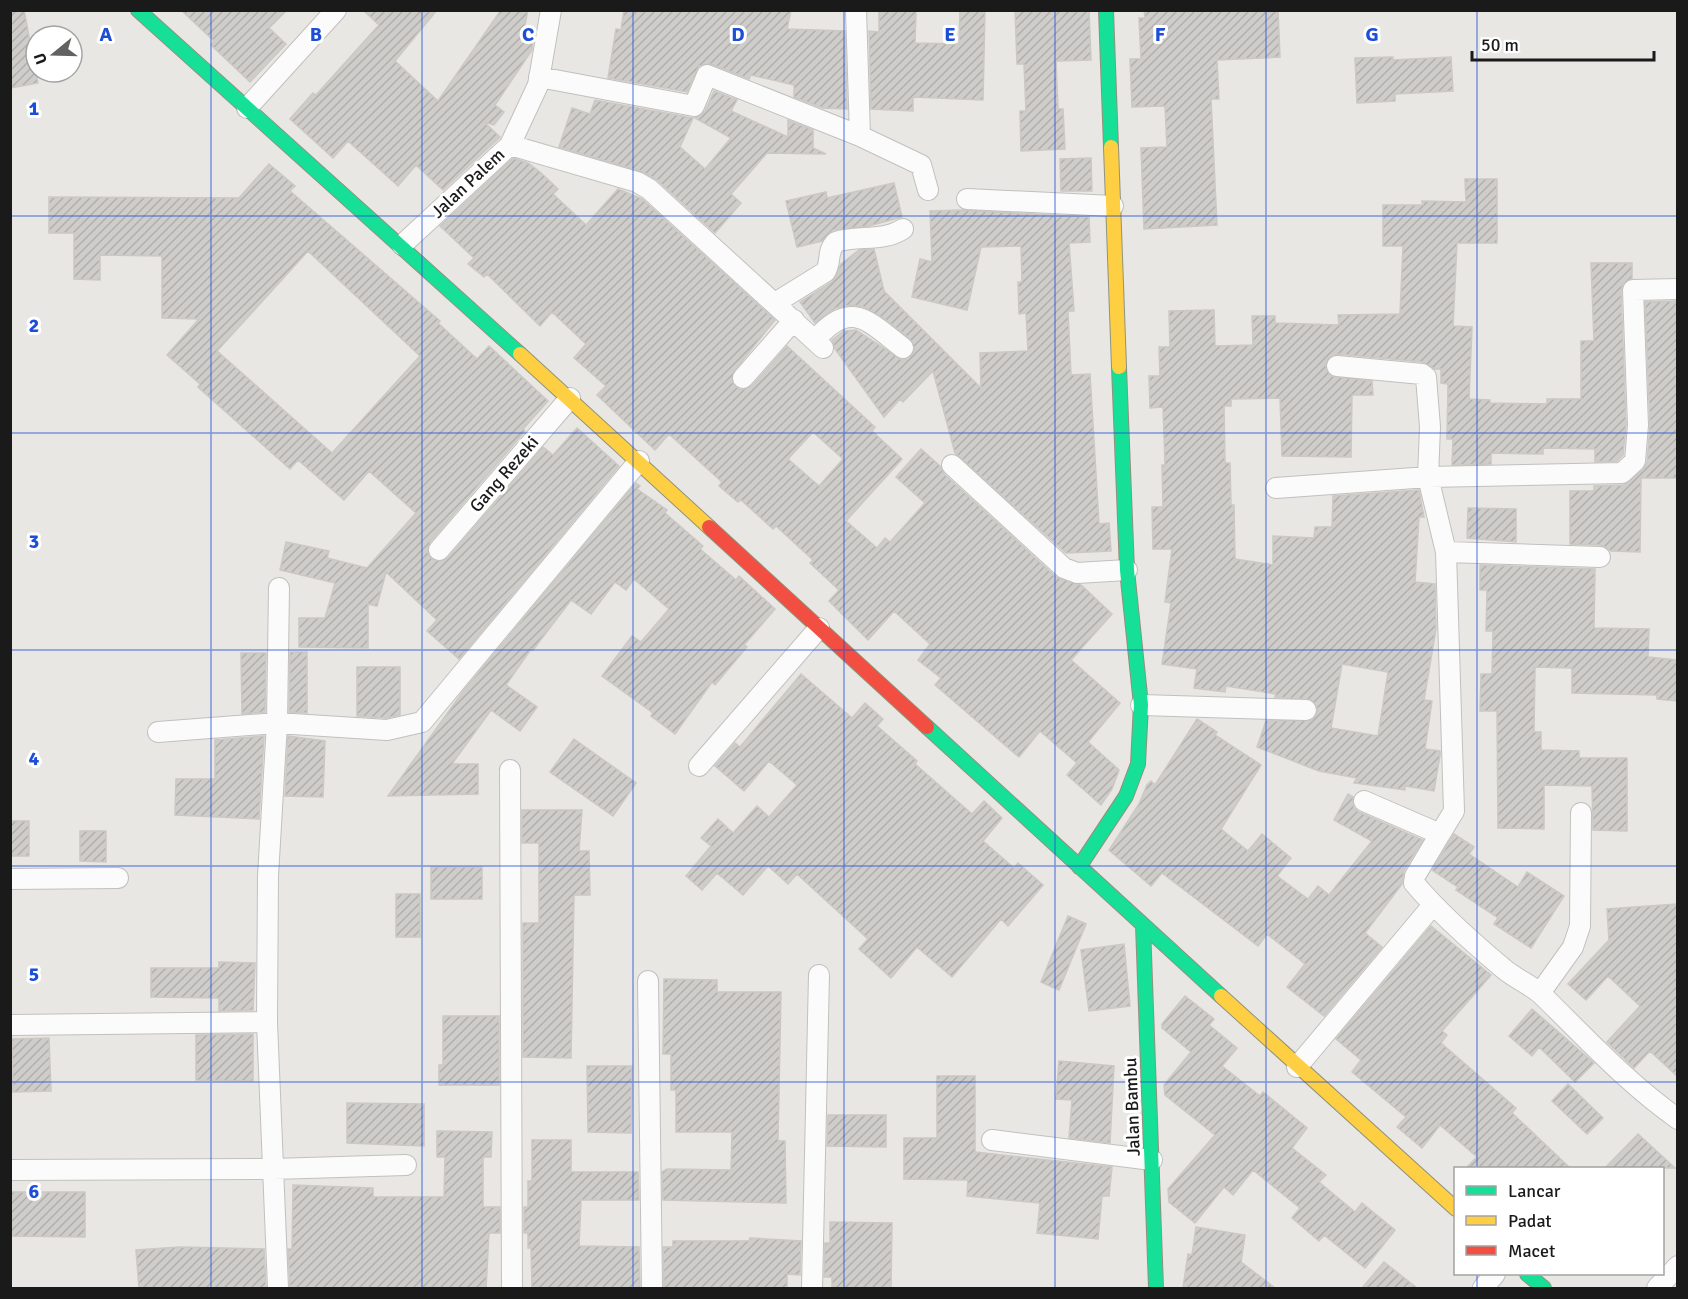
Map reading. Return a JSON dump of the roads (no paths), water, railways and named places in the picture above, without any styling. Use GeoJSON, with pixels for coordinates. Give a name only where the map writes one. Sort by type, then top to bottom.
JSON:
{"type":"FeatureCollection","features":[{"type":"Feature","properties":{"kind":"main road"},"geometry":{"type":"LineString","coordinates":[[138,10],[402,245],[1297,1067],[1454,1208]]}},
{"type":"Feature","properties":{"kind":"main road"},"geometry":{"type":"LineString","coordinates":[[1079,867],[1126,796],[1138,764],[1142,705],[1127,570],[1106,10]]}},
{"type":"Feature","properties":{"kind":"main road","name":"Jalan Bambu"},"geometry":{"type":"LineString","coordinates":[[1143,925],[1156,1288]]}},
{"type":"Feature","properties":{"kind":"main road"},"geometry":{"type":"LineString","coordinates":[[1528,1275],[1544,1288]]}},
{"type":"Feature","properties":{"kind":"street"},"geometry":{"type":"LineString","coordinates":[[247,108],[336,10]]}},
{"type":"Feature","properties":{"kind":"street","name":"Jalan Palem"},"geometry":{"type":"LineString","coordinates":[[402,245],[510,145],[539,77],[551,10]]}},
{"type":"Feature","properties":{"kind":"street"},"geometry":{"type":"LineString","coordinates":[[856,10],[860,136]]}},
{"type":"Feature","properties":{"kind":"street"},"geometry":{"type":"LineString","coordinates":[[539,77],[694,106],[707,75],[860,136],[921,165],[928,190]]}},
{"type":"Feature","properties":{"kind":"street"},"geometry":{"type":"LineString","coordinates":[[510,145],[637,182],[649,189],[819,344],[838,320],[854,315],[865,318],[903,348]]}},
{"type":"Feature","properties":{"kind":"street"},"geometry":{"type":"LineString","coordinates":[[967,199],[1113,206]]}},
{"type":"Feature","properties":{"kind":"street"},"geometry":{"type":"LineString","coordinates":[[775,303],[825,272],[829,264],[830,250],[836,242],[862,237],[887,236],[903,228]]}},
{"type":"Feature","properties":{"kind":"street"},"geometry":{"type":"LineString","coordinates":[[1276,488],[1428,477],[1622,473],[1629,469],[1635,461],[1638,425],[1632,290],[1677,289]]}},
{"type":"Feature","properties":{"kind":"street"},"geometry":{"type":"LineString","coordinates":[[743,378],[794,320]]}},
{"type":"Feature","properties":{"kind":"street"},"geometry":{"type":"LineString","coordinates":[[1337,366],[1422,374],[1426,377],[1430,426],[1428,477],[1446,552],[1455,802],[1454,811],[1413,880],[1433,905],[1506,970],[1540,993],[1580,1035],[1655,1103],[1676,1116]]}},
{"type":"Feature","properties":{"kind":"street","name":"Gang Rezeki"},"geometry":{"type":"LineString","coordinates":[[439,550],[570,398]]}},
{"type":"Feature","properties":{"kind":"street"},"geometry":{"type":"LineString","coordinates":[[158,732],[277,723],[387,730],[422,722],[639,461]]}},
{"type":"Feature","properties":{"kind":"street"},"geometry":{"type":"LineString","coordinates":[[952,465],[1064,568],[1077,573],[1127,570]]}},
{"type":"Feature","properties":{"kind":"street"},"geometry":{"type":"LineString","coordinates":[[1446,552],[1600,557]]}},
{"type":"Feature","properties":{"kind":"street"},"geometry":{"type":"LineString","coordinates":[[278,1288],[267,1022],[268,876],[277,723],[279,588]]}},
{"type":"Feature","properties":{"kind":"street"},"geometry":{"type":"LineString","coordinates":[[699,766],[819,628]]}},
{"type":"Feature","properties":{"kind":"street"},"geometry":{"type":"LineString","coordinates":[[1142,705],[1306,710]]}},
{"type":"Feature","properties":{"kind":"street"},"geometry":{"type":"LineString","coordinates":[[510,770],[512,1288]]}},
{"type":"Feature","properties":{"kind":"street"},"geometry":{"type":"LineString","coordinates":[[1364,801],[1440,834]]}},
{"type":"Feature","properties":{"kind":"street"},"geometry":{"type":"LineString","coordinates":[[1540,993],[1578,938],[1581,813]]}},
{"type":"Feature","properties":{"kind":"street"},"geometry":{"type":"LineString","coordinates":[[10,879],[118,878]]}},
{"type":"Feature","properties":{"kind":"street"},"geometry":{"type":"LineString","coordinates":[[1297,1067],[1433,905]]}},
{"type":"Feature","properties":{"kind":"street"},"geometry":{"type":"LineString","coordinates":[[812,1288],[819,975]]}},
{"type":"Feature","properties":{"kind":"street"},"geometry":{"type":"LineString","coordinates":[[648,981],[652,1288]]}},
{"type":"Feature","properties":{"kind":"street"},"geometry":{"type":"LineString","coordinates":[[10,1025],[267,1022]]}},
{"type":"Feature","properties":{"kind":"street"},"geometry":{"type":"LineString","coordinates":[[992,1140],[1152,1160]]}},
{"type":"Feature","properties":{"kind":"street"},"geometry":{"type":"LineString","coordinates":[[10,1170],[273,1169],[406,1165]]}},
{"type":"Feature","properties":{"kind":"street"},"geometry":{"type":"LineString","coordinates":[[1657,1288],[1677,1266]]}},
{"type":"Feature","properties":{"kind":"street"},"geometry":{"type":"LineString","coordinates":[[1483,1288],[1494,1275]]}}]}
